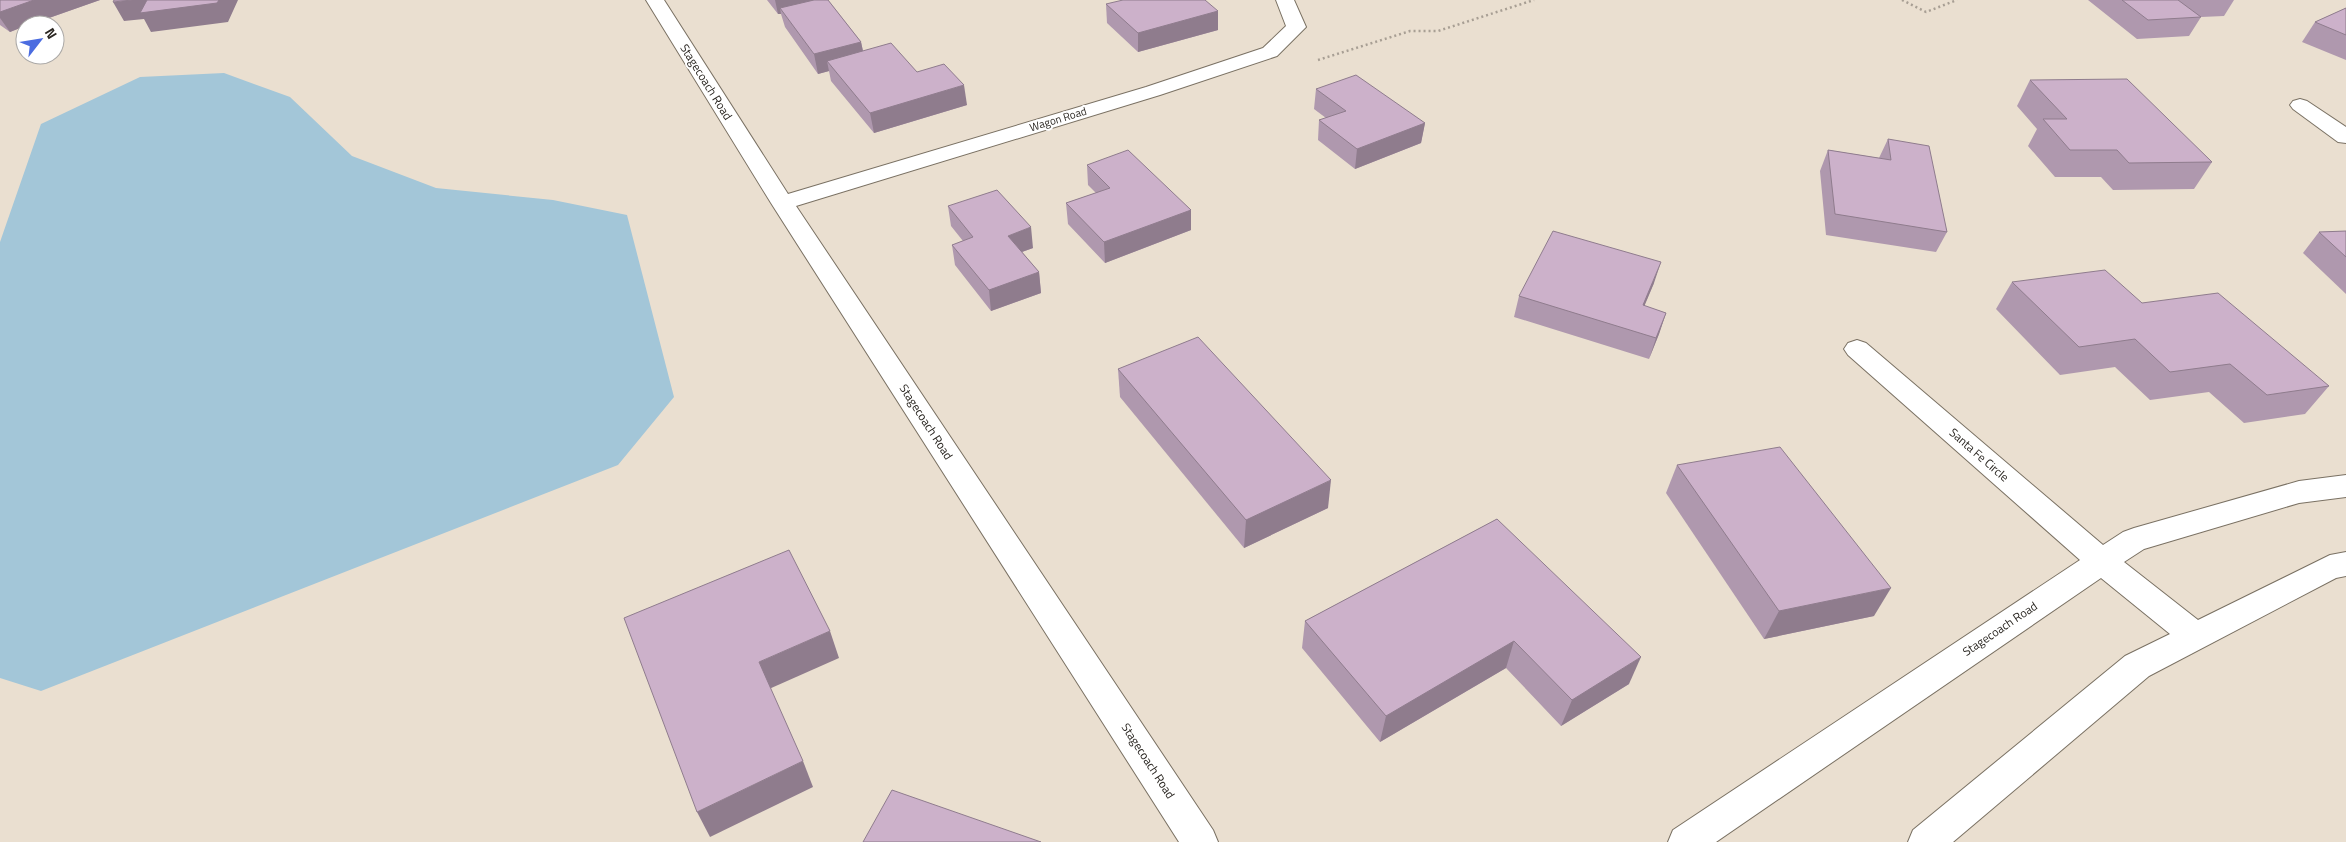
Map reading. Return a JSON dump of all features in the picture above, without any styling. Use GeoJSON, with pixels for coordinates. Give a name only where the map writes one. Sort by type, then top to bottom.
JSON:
{"type":"FeatureCollection","features":[{"type":"Feature","properties":{"kind":"street","name":"Stagecoach Road"},"geometry":{"type":"LineString","coordinates":[[654,0],[782,203],[1200,842]]}},
{"type":"Feature","properties":{"kind":"street","name":"Wagon Road"},"geometry":{"type":"LineString","coordinates":[[782,203],[1153,91],[1270,52],[1296,27],[1285,0]]}},
{"type":"Feature","properties":{"kind":"street"},"geometry":{"type":"LineString","coordinates":[[2300,106],[2346,137]]}},
{"type":"Feature","properties":{"kind":"street","name":"Santa Fe Circle"},"geometry":{"type":"LineString","coordinates":[[1857,349],[2101,561],[2195,636]]}},
{"type":"Feature","properties":{"kind":"street","name":"Stagecoach Road"},"geometry":{"type":"LineString","coordinates":[[1686,842],[2134,540],[2299,492],[2346,486]]}},
{"type":"Feature","properties":{"kind":"street"},"geometry":{"type":"LineString","coordinates":[[1926,842],[2137,666],[2330,567],[2346,564]]}},
{"type":"Feature","properties":{"kind":"path"},"geometry":{"type":"LineString","coordinates":[[1902,0],[1926,12],[1957,0]]}},
{"type":"Feature","properties":{"kind":"water"},"geometry":{"type":"Polygon","coordinates":[[[224,73],[290,97],[352,156],[436,188],[553,200],[627,215],[674,397],[618,465],[41,691],[0,678],[0,242],[41,124],[140,77],[224,73]]]}},
{"type":"Feature","properties":{"kind":"building"},"geometry":{"type":"Polygon","coordinates":[[[0,0],[34,0],[0,12],[0,0]]]}},
{"type":"Feature","properties":{"kind":"building"},"geometry":{"type":"Polygon","coordinates":[[[114,0],[132,0],[113,2],[114,0]]]}},
{"type":"Feature","properties":{"kind":"building"},"geometry":{"type":"Polygon","coordinates":[[[147,0],[219,0],[217,3],[140,13],[147,0]]]}},
{"type":"Feature","properties":{"kind":"building"},"geometry":{"type":"Polygon","coordinates":[[[814,0],[828,0],[861,42],[814,54],[780,8],[814,0]]]}},
{"type":"Feature","properties":{"kind":"building"},"geometry":{"type":"Polygon","coordinates":[[[1123,0],[1205,0],[1218,11],[1138,33],[1106,4],[1123,0]]]}},
{"type":"Feature","properties":{"kind":"building"},"geometry":{"type":"Polygon","coordinates":[[[2122,0],[2178,0],[2201,17],[2148,20],[2122,0]]]}},
{"type":"Feature","properties":{"kind":"building"},"geometry":{"type":"Polygon","coordinates":[[[2346,8],[2346,35],[2315,22],[2346,8]]]}},
{"type":"Feature","properties":{"kind":"building"},"geometry":{"type":"Polygon","coordinates":[[[891,43],[917,72],[944,64],[964,85],[870,113],[827,61],[891,43]]]}},
{"type":"Feature","properties":{"kind":"building"},"geometry":{"type":"Polygon","coordinates":[[[1356,75],[1425,123],[1357,149],[1319,120],[1346,111],[1316,89],[1356,75]]]}},
{"type":"Feature","properties":{"kind":"building"},"geometry":{"type":"Polygon","coordinates":[[[2127,79],[2212,162],[2129,163],[2117,150],[2070,150],[2043,119],[2067,119],[2030,80],[2127,79]]]}},
{"type":"Feature","properties":{"kind":"building"},"geometry":{"type":"Polygon","coordinates":[[[1888,139],[1929,146],[1947,232],[1835,214],[1828,150],[1891,160],[1888,139]]]}},
{"type":"Feature","properties":{"kind":"building"},"geometry":{"type":"Polygon","coordinates":[[[1128,150],[1191,210],[1104,242],[1066,203],[1110,188],[1087,165],[1128,150]]]}},
{"type":"Feature","properties":{"kind":"building"},"geometry":{"type":"Polygon","coordinates":[[[997,190],[1031,227],[1008,236],[1039,272],[989,290],[952,245],[973,237],[948,206],[997,190]]]}},
{"type":"Feature","properties":{"kind":"building"},"geometry":{"type":"Polygon","coordinates":[[[1553,231],[1661,262],[1643,305],[1666,313],[1656,338],[1519,296],[1553,231]]]}},
{"type":"Feature","properties":{"kind":"building"},"geometry":{"type":"Polygon","coordinates":[[[2346,231],[2346,257],[2319,232],[2346,231]]]}},
{"type":"Feature","properties":{"kind":"building"},"geometry":{"type":"Polygon","coordinates":[[[2105,270],[2142,303],[2218,293],[2329,386],[2267,395],[2230,364],[2170,372],[2135,339],[2079,347],[2012,282],[2105,270]]]}},
{"type":"Feature","properties":{"kind":"building"},"geometry":{"type":"Polygon","coordinates":[[[1198,337],[1331,480],[1246,520],[1118,369],[1198,337]]]}},
{"type":"Feature","properties":{"kind":"building"},"geometry":{"type":"Polygon","coordinates":[[[1780,447],[1891,588],[1779,611],[1677,465],[1780,447]]]}},
{"type":"Feature","properties":{"kind":"building"},"geometry":{"type":"Polygon","coordinates":[[[1497,519],[1641,657],[1572,700],[1514,641],[1386,716],[1305,621],[1497,519]]]}},
{"type":"Feature","properties":{"kind":"building"},"geometry":{"type":"Polygon","coordinates":[[[789,550],[830,631],[759,662],[803,761],[697,812],[624,618],[789,550]]]}},
{"type":"Feature","properties":{"kind":"building"},"geometry":{"type":"Polygon","coordinates":[[[892,790],[1041,842],[863,842],[892,790]]]}}]}
